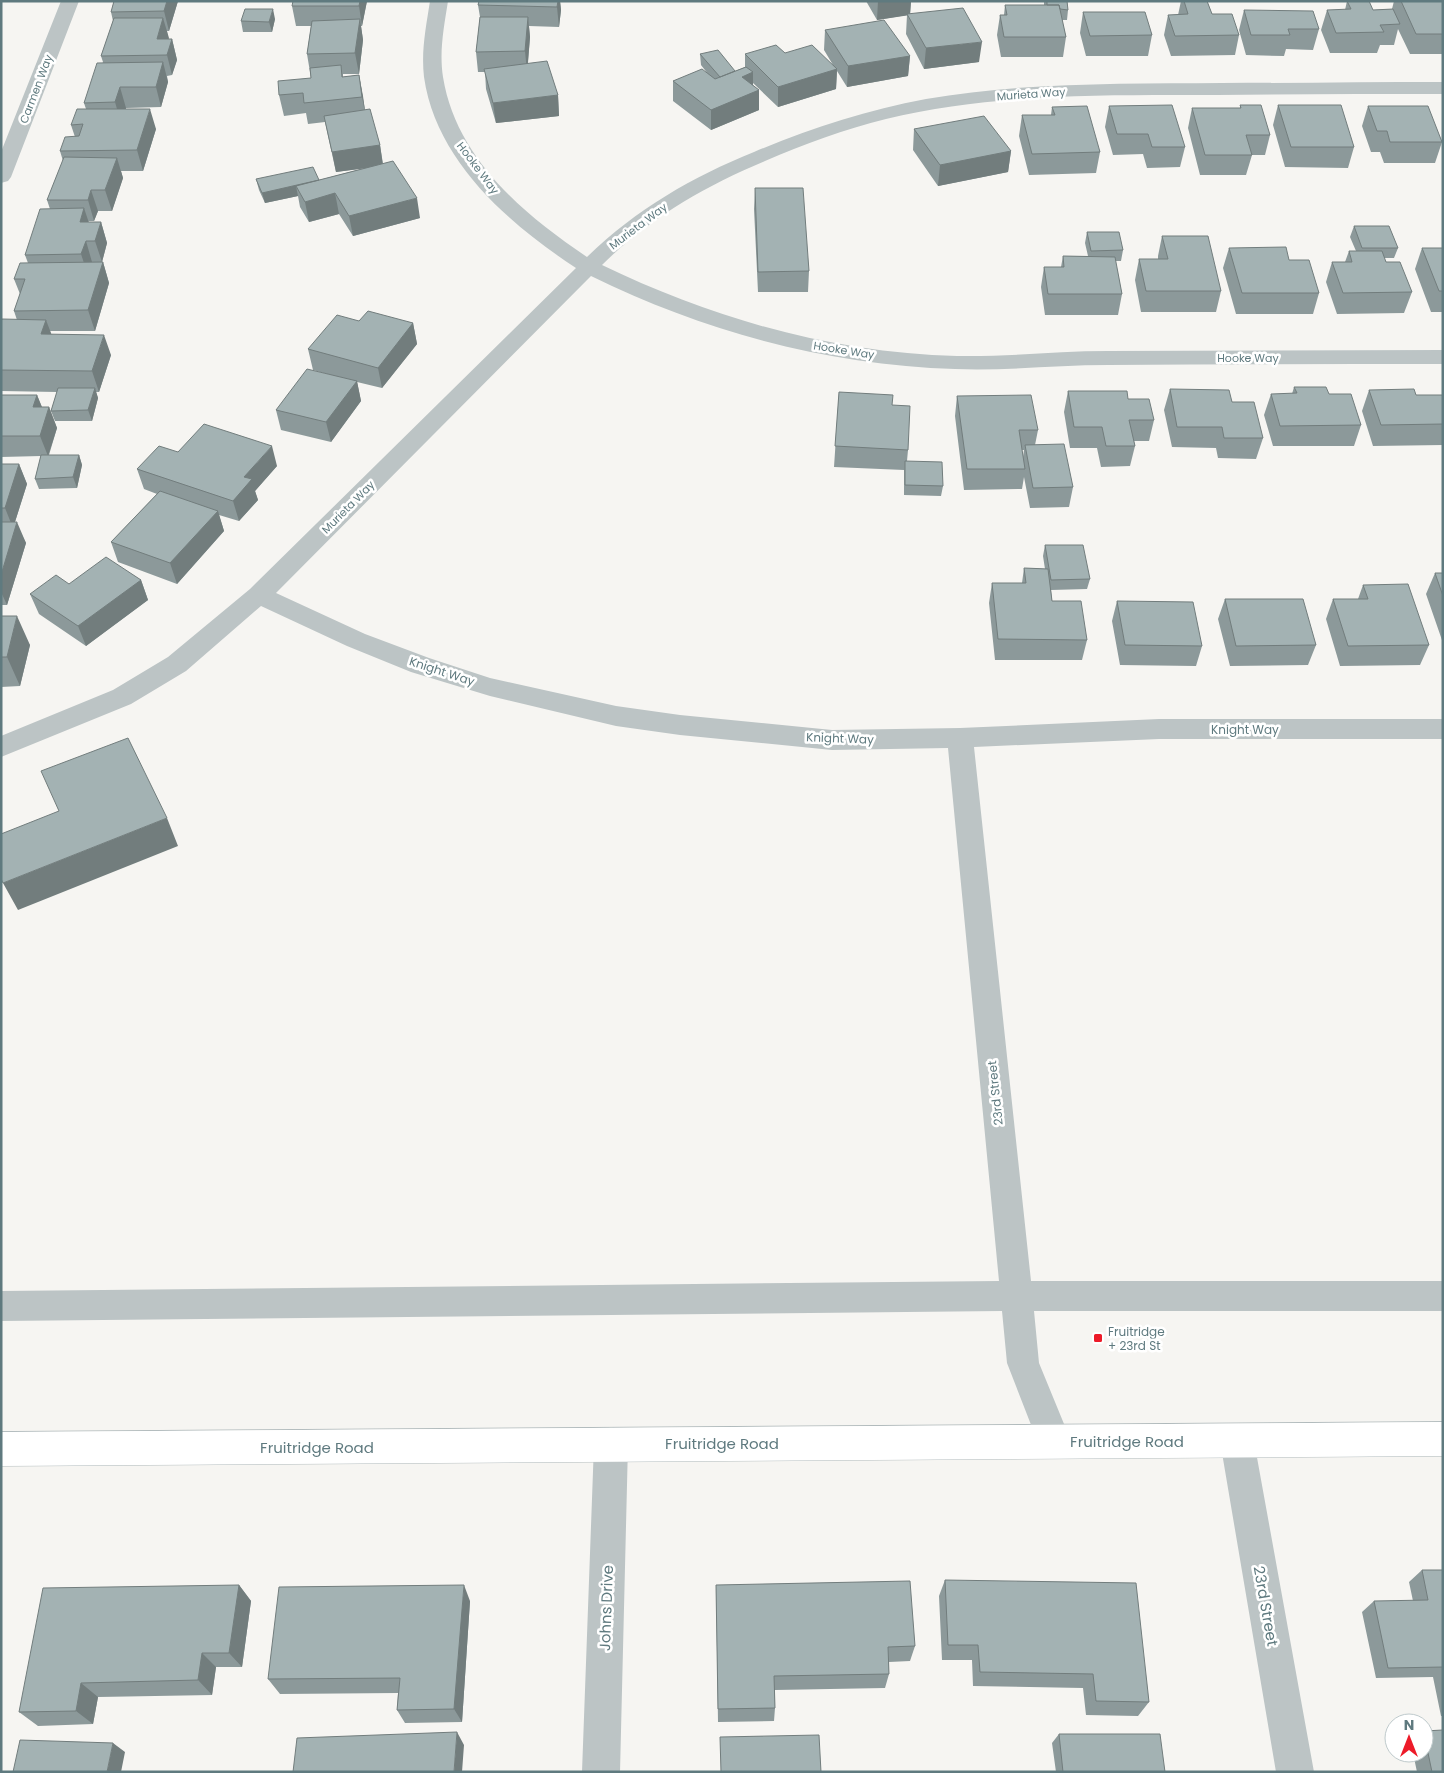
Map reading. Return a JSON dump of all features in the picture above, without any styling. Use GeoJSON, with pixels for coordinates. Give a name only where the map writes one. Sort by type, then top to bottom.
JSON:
{"type":"FeatureCollection","features":[{"type":"Feature","properties":{"kind":"main road","name":"Fruitridge Road"},"geometry":{"type":"LineString","coordinates":[[1,1449],[1443,1439]]}},
{"type":"Feature","properties":{"kind":"street","name":"Carmen Way"},"geometry":{"type":"LineString","coordinates":[[1,177],[70,1]]}},
{"type":"Feature","properties":{"kind":"street","name":"Hooke Way"},"geometry":{"type":"LineString","coordinates":[[440,1],[432,49],[434,84],[445,120],[462,151],[489,186],[524,221],[589,267],[664,301],[738,327],[809,344],[873,355],[949,362],[1010,363],[1076,358],[1443,357]]}},
{"type":"Feature","properties":{"kind":"street","name":"Murieta Way"},"geometry":{"type":"LineString","coordinates":[[1,747],[130,692],[177,664],[259,596],[611,245],[668,203],[726,172],[780,148],[843,125],[904,110],[973,98],[1035,92],[1443,88]]}},
{"type":"Feature","properties":{"kind":"street","name":"Knight Way"},"geometry":{"type":"LineString","coordinates":[[259,596],[356,640],[420,665],[490,687],[616,716],[680,725],[832,740],[960,738],[1159,729],[1443,729]]}},
{"type":"Feature","properties":{"kind":"street","name":"23rd Street"},"geometry":{"type":"LineString","coordinates":[[960,738],[1015,1296],[1024,1362],[1054,1441]]}},
{"type":"Feature","properties":{"kind":"street"},"geometry":{"type":"LineString","coordinates":[[1,1306],[1015,1296],[1443,1296]]}},
{"type":"Feature","properties":{"kind":"street","name":"23rd Street"},"geometry":{"type":"LineString","coordinates":[[1237,1440],[1295,1772]]}},
{"type":"Feature","properties":{"kind":"street","name":"Johns Drive"},"geometry":{"type":"LineString","coordinates":[[601,1772],[611,1444]]}},
{"type":"Feature","properties":{"kind":"building"},"geometry":{"type":"Polygon","coordinates":[[[114,1],[167,1],[164,11],[111,12],[114,1]]]}},
{"type":"Feature","properties":{"kind":"building"},"geometry":{"type":"Polygon","coordinates":[[[293,1],[360,1],[359,6],[292,6],[293,1]]]}},
{"type":"Feature","properties":{"kind":"building"},"geometry":{"type":"Polygon","coordinates":[[[479,1],[558,1],[557,7],[478,5],[479,1]]]}},
{"type":"Feature","properties":{"kind":"building"},"geometry":{"type":"Polygon","coordinates":[[[1047,1],[1067,1],[1068,10],[1060,9],[1059,5],[1047,5],[1047,1]]]}},
{"type":"Feature","properties":{"kind":"building"},"geometry":{"type":"Polygon","coordinates":[[[1184,1],[1207,1],[1212,14],[1232,14],[1239,35],[1175,36],[1168,15],[1188,14],[1184,1]]]}},
{"type":"Feature","properties":{"kind":"building"},"geometry":{"type":"Polygon","coordinates":[[[1347,1],[1369,1],[1373,10],[1393,9],[1400,24],[1380,25],[1384,32],[1336,33],[1327,10],[1351,9],[1347,1]]]}},
{"type":"Feature","properties":{"kind":"building"},"geometry":{"type":"Polygon","coordinates":[[[1401,1],[1443,1],[1443,34],[1416,34],[1401,1]]]}},
{"type":"Feature","properties":{"kind":"building"},"geometry":{"type":"Polygon","coordinates":[[[1005,5],[1059,5],[1066,37],[1004,37],[1000,15],[1007,15],[1005,5]]]}},
{"type":"Feature","properties":{"kind":"building"},"geometry":{"type":"Polygon","coordinates":[[[963,8],[982,42],[926,48],[907,14],[963,8]]]}},
{"type":"Feature","properties":{"kind":"building"},"geometry":{"type":"Polygon","coordinates":[[[245,9],[273,9],[269,22],[241,21],[245,9]]]}},
{"type":"Feature","properties":{"kind":"building"},"geometry":{"type":"Polygon","coordinates":[[[1244,10],[1313,11],[1319,29],[1288,29],[1290,35],[1251,35],[1244,10]]]}},
{"type":"Feature","properties":{"kind":"building"},"geometry":{"type":"Polygon","coordinates":[[[1083,12],[1145,12],[1152,35],[1090,36],[1083,12]]]}},
{"type":"Feature","properties":{"kind":"building"},"geometry":{"type":"Polygon","coordinates":[[[480,17],[528,17],[525,51],[476,52],[480,17]]]}},
{"type":"Feature","properties":{"kind":"building"},"geometry":{"type":"Polygon","coordinates":[[[114,18],[163,18],[157,39],[172,39],[167,55],[101,56],[114,18]]]}},
{"type":"Feature","properties":{"kind":"building"},"geometry":{"type":"Polygon","coordinates":[[[360,19],[355,53],[307,54],[312,21],[360,19]]]}},
{"type":"Feature","properties":{"kind":"building"},"geometry":{"type":"Polygon","coordinates":[[[884,20],[910,56],[848,66],[825,30],[884,20]]]}},
{"type":"Feature","properties":{"kind":"building"},"geometry":{"type":"Polygon","coordinates":[[[776,45],[785,53],[812,45],[837,69],[778,87],[745,54],[776,45]]]}},
{"type":"Feature","properties":{"kind":"building"},"geometry":{"type":"Polygon","coordinates":[[[718,50],[735,71],[720,77],[700,54],[718,50]]]}},
{"type":"Feature","properties":{"kind":"building"},"geometry":{"type":"Polygon","coordinates":[[[547,61],[558,95],[493,103],[484,69],[547,61]]]}},
{"type":"Feature","properties":{"kind":"building"},"geometry":{"type":"Polygon","coordinates":[[[163,62],[156,87],[120,87],[115,102],[84,103],[97,63],[163,62]]]}},
{"type":"Feature","properties":{"kind":"building"},"geometry":{"type":"Polygon","coordinates":[[[341,65],[342,77],[359,75],[362,97],[304,103],[303,93],[279,95],[278,81],[311,78],[310,68],[341,65]]]}},
{"type":"Feature","properties":{"kind":"building"},"geometry":{"type":"Polygon","coordinates":[[[746,67],[753,72],[742,77],[759,90],[711,110],[673,81],[702,69],[715,79],[746,67]]]}},
{"type":"Feature","properties":{"kind":"building"},"geometry":{"type":"Polygon","coordinates":[[[1172,105],[1185,147],[1152,147],[1148,134],[1117,134],[1109,106],[1172,105]]]}},
{"type":"Feature","properties":{"kind":"building"},"geometry":{"type":"Polygon","coordinates":[[[1240,105],[1261,105],[1270,135],[1246,135],[1252,155],[1205,155],[1192,108],[1241,108],[1240,105]]]}},
{"type":"Feature","properties":{"kind":"building"},"geometry":{"type":"Polygon","coordinates":[[[1278,105],[1341,105],[1354,147],[1291,147],[1278,105]]]}},
{"type":"Feature","properties":{"kind":"building"},"geometry":{"type":"Polygon","coordinates":[[[1087,106],[1100,152],[1032,154],[1022,115],[1055,115],[1052,107],[1087,106]]]}},
{"type":"Feature","properties":{"kind":"building"},"geometry":{"type":"Polygon","coordinates":[[[1368,106],[1428,106],[1442,142],[1390,142],[1387,131],[1377,131],[1368,106]]]}},
{"type":"Feature","properties":{"kind":"building"},"geometry":{"type":"Polygon","coordinates":[[[77,109],[150,109],[137,150],[60,151],[65,137],[79,136],[83,124],[71,125],[77,109]]]}},
{"type":"Feature","properties":{"kind":"building"},"geometry":{"type":"Polygon","coordinates":[[[370,109],[380,145],[332,152],[324,116],[370,109]]]}},
{"type":"Feature","properties":{"kind":"building"},"geometry":{"type":"Polygon","coordinates":[[[984,116],[1011,151],[940,165],[914,129],[984,116]]]}},
{"type":"Feature","properties":{"kind":"building"},"geometry":{"type":"Polygon","coordinates":[[[64,157],[117,158],[105,190],[91,190],[88,200],[47,200],[64,157]]]}},
{"type":"Feature","properties":{"kind":"building"},"geometry":{"type":"Polygon","coordinates":[[[393,161],[417,198],[349,216],[335,193],[305,202],[296,186],[393,161]]]}},
{"type":"Feature","properties":{"kind":"building"},"geometry":{"type":"Polygon","coordinates":[[[313,167],[319,180],[262,193],[256,179],[313,167]]]}},
{"type":"Feature","properties":{"kind":"building"},"geometry":{"type":"Polygon","coordinates":[[[755,188],[803,188],[809,271],[758,272],[755,188]]]}},
{"type":"Feature","properties":{"kind":"building"},"geometry":{"type":"Polygon","coordinates":[[[84,208],[80,222],[101,222],[95,241],[86,241],[81,254],[25,255],[40,209],[84,208]]]}},
{"type":"Feature","properties":{"kind":"building"},"geometry":{"type":"Polygon","coordinates":[[[1354,226],[1389,226],[1398,248],[1362,248],[1354,226]]]}},
{"type":"Feature","properties":{"kind":"building"},"geometry":{"type":"Polygon","coordinates":[[[1087,232],[1119,232],[1123,250],[1091,251],[1087,232]]]}},
{"type":"Feature","properties":{"kind":"building"},"geometry":{"type":"Polygon","coordinates":[[[1162,236],[1208,236],[1221,291],[1146,291],[1139,259],[1168,259],[1162,236]]]}},
{"type":"Feature","properties":{"kind":"building"},"geometry":{"type":"Polygon","coordinates":[[[1286,247],[1289,260],[1309,260],[1319,293],[1242,293],[1229,248],[1286,247]]]}},
{"type":"Feature","properties":{"kind":"building"},"geometry":{"type":"Polygon","coordinates":[[[1422,248],[1443,248],[1443,291],[1439,291],[1422,248]]]}},
{"type":"Feature","properties":{"kind":"building"},"geometry":{"type":"Polygon","coordinates":[[[1349,251],[1382,251],[1386,262],[1400,262],[1412,292],[1343,293],[1332,262],[1352,262],[1349,251]]]}},
{"type":"Feature","properties":{"kind":"building"},"geometry":{"type":"Polygon","coordinates":[[[1063,256],[1115,257],[1122,294],[1048,294],[1044,267],[1064,267],[1063,256]]]}},
{"type":"Feature","properties":{"kind":"building"},"geometry":{"type":"Polygon","coordinates":[[[103,262],[88,310],[14,311],[25,279],[14,279],[20,263],[103,262]]]}},
{"type":"Feature","properties":{"kind":"building"},"geometry":{"type":"Polygon","coordinates":[[[368,311],[413,323],[378,368],[308,349],[337,315],[359,321],[368,311]]]}},
{"type":"Feature","properties":{"kind":"building"},"geometry":{"type":"Polygon","coordinates":[[[2,319],[46,320],[41,334],[104,335],[92,371],[1,370],[2,319]]]}},
{"type":"Feature","properties":{"kind":"building"},"geometry":{"type":"Polygon","coordinates":[[[307,369],[357,381],[326,422],[276,410],[307,369]]]}},
{"type":"Feature","properties":{"kind":"building"},"geometry":{"type":"Polygon","coordinates":[[[1294,387],[1326,387],[1329,394],[1351,394],[1361,425],[1280,426],[1271,394],[1297,393],[1294,387]]]}},
{"type":"Feature","properties":{"kind":"building"},"geometry":{"type":"Polygon","coordinates":[[[58,388],[95,388],[88,410],[51,411],[58,388]]]}},
{"type":"Feature","properties":{"kind":"building"},"geometry":{"type":"Polygon","coordinates":[[[1170,389],[1229,390],[1232,402],[1254,402],[1263,438],[1224,438],[1222,427],[1177,427],[1170,389]]]}},
{"type":"Feature","properties":{"kind":"building"},"geometry":{"type":"Polygon","coordinates":[[[1414,389],[1416,395],[1443,395],[1443,424],[1381,425],[1369,390],[1414,389]]]}},
{"type":"Feature","properties":{"kind":"building"},"geometry":{"type":"Polygon","coordinates":[[[1068,391],[1127,391],[1128,399],[1149,399],[1154,420],[1129,420],[1135,446],[1106,446],[1102,427],[1074,427],[1068,391]]]}},
{"type":"Feature","properties":{"kind":"building"},"geometry":{"type":"Polygon","coordinates":[[[839,392],[893,395],[892,405],[910,406],[908,450],[835,446],[839,392]]]}},
{"type":"Feature","properties":{"kind":"building"},"geometry":{"type":"Polygon","coordinates":[[[1,395],[37,395],[33,407],[49,407],[40,436],[1,436],[1,395]]]}},
{"type":"Feature","properties":{"kind":"building"},"geometry":{"type":"Polygon","coordinates":[[[1031,395],[1038,430],[1019,430],[1025,469],[967,469],[957,396],[1031,395]]]}},
{"type":"Feature","properties":{"kind":"building"},"geometry":{"type":"Polygon","coordinates":[[[204,424],[272,446],[244,477],[252,479],[233,501],[137,469],[159,446],[178,452],[204,424]]]}},
{"type":"Feature","properties":{"kind":"building"},"geometry":{"type":"Polygon","coordinates":[[[1064,444],[1073,487],[1033,488],[1025,445],[1064,444]]]}},
{"type":"Feature","properties":{"kind":"building"},"geometry":{"type":"Polygon","coordinates":[[[41,455],[79,455],[73,477],[35,479],[41,455]]]}},
{"type":"Feature","properties":{"kind":"building"},"geometry":{"type":"Polygon","coordinates":[[[905,461],[942,462],[943,486],[905,485],[905,461]]]}},
{"type":"Feature","properties":{"kind":"building"},"geometry":{"type":"Polygon","coordinates":[[[1,464],[19,464],[5,508],[1,508],[1,464]]]}},
{"type":"Feature","properties":{"kind":"building"},"geometry":{"type":"Polygon","coordinates":[[[160,491],[218,511],[170,563],[111,542],[160,491]]]}},
{"type":"Feature","properties":{"kind":"building"},"geometry":{"type":"Polygon","coordinates":[[[1,522],[17,522],[1,575],[1,522]]]}},
{"type":"Feature","properties":{"kind":"building"},"geometry":{"type":"Polygon","coordinates":[[[1045,545],[1083,545],[1090,579],[1051,580],[1045,545]]]}},
{"type":"Feature","properties":{"kind":"building"},"geometry":{"type":"Polygon","coordinates":[[[106,557],[141,580],[78,626],[30,594],[56,575],[69,584],[106,557]]]}},
{"type":"Feature","properties":{"kind":"building"},"geometry":{"type":"Polygon","coordinates":[[[1024,568],[1048,569],[1052,601],[1081,601],[1087,640],[998,639],[992,583],[1026,583],[1024,568]]]}},
{"type":"Feature","properties":{"kind":"building"},"geometry":{"type":"Polygon","coordinates":[[[1435,573],[1443,573],[1443,596],[1435,573]]]}},
{"type":"Feature","properties":{"kind":"building"},"geometry":{"type":"Polygon","coordinates":[[[1408,584],[1429,645],[1348,646],[1333,599],[1368,599],[1363,585],[1408,584]]]}},
{"type":"Feature","properties":{"kind":"building"},"geometry":{"type":"Polygon","coordinates":[[[1225,599],[1303,599],[1316,645],[1236,646],[1225,599]]]}},
{"type":"Feature","properties":{"kind":"building"},"geometry":{"type":"Polygon","coordinates":[[[1117,601],[1193,602],[1202,646],[1125,645],[1117,601]]]}},
{"type":"Feature","properties":{"kind":"building"},"geometry":{"type":"Polygon","coordinates":[[[1,616],[17,616],[7,657],[1,657],[1,616]]]}},
{"type":"Feature","properties":{"kind":"building"},"geometry":{"type":"Polygon","coordinates":[[[128,738],[167,818],[3,883],[1,879],[1,834],[59,811],[41,771],[128,738]]]}},
{"type":"Feature","properties":{"kind":"building"},"geometry":{"type":"Polygon","coordinates":[[[1422,1570],[1443,1570],[1443,1667],[1388,1668],[1374,1601],[1428,1600],[1422,1570]]]}},
{"type":"Feature","properties":{"kind":"building"},"geometry":{"type":"Polygon","coordinates":[[[945,1580],[1136,1583],[1149,1702],[1096,1701],[1093,1674],[980,1672],[978,1645],[948,1645],[945,1580]]]}},
{"type":"Feature","properties":{"kind":"building"},"geometry":{"type":"Polygon","coordinates":[[[910,1581],[915,1646],[888,1647],[889,1674],[774,1676],[775,1708],[718,1709],[716,1585],[910,1581]]]}},
{"type":"Feature","properties":{"kind":"building"},"geometry":{"type":"Polygon","coordinates":[[[239,1585],[229,1653],[202,1653],[198,1680],[81,1683],[76,1711],[19,1712],[43,1588],[239,1585]]]}},
{"type":"Feature","properties":{"kind":"building"},"geometry":{"type":"Polygon","coordinates":[[[464,1585],[454,1709],[397,1710],[400,1678],[268,1679],[279,1587],[464,1585]]]}},
{"type":"Feature","properties":{"kind":"building"},"geometry":{"type":"Polygon","coordinates":[[[1434,1730],[1443,1730],[1443,1772],[1432,1772],[1430,1763],[1434,1763],[1434,1730]]]}},
{"type":"Feature","properties":{"kind":"building"},"geometry":{"type":"Polygon","coordinates":[[[457,1732],[454,1772],[293,1772],[297,1738],[457,1732]]]}},
{"type":"Feature","properties":{"kind":"building"},"geometry":{"type":"Polygon","coordinates":[[[1059,1734],[1160,1734],[1165,1772],[1063,1772],[1059,1734]]]}},
{"type":"Feature","properties":{"kind":"building"},"geometry":{"type":"Polygon","coordinates":[[[819,1735],[821,1772],[721,1772],[720,1737],[819,1735]]]}},
{"type":"Feature","properties":{"kind":"building"},"geometry":{"type":"Polygon","coordinates":[[[20,1740],[113,1743],[107,1772],[13,1772],[20,1740]]]}},
{"type":"Feature","properties":{"kind":"place","name":"Fruitridge + 23rd St"},"geometry":{"type":"Point","coordinates":[1098,1338]}}]}
